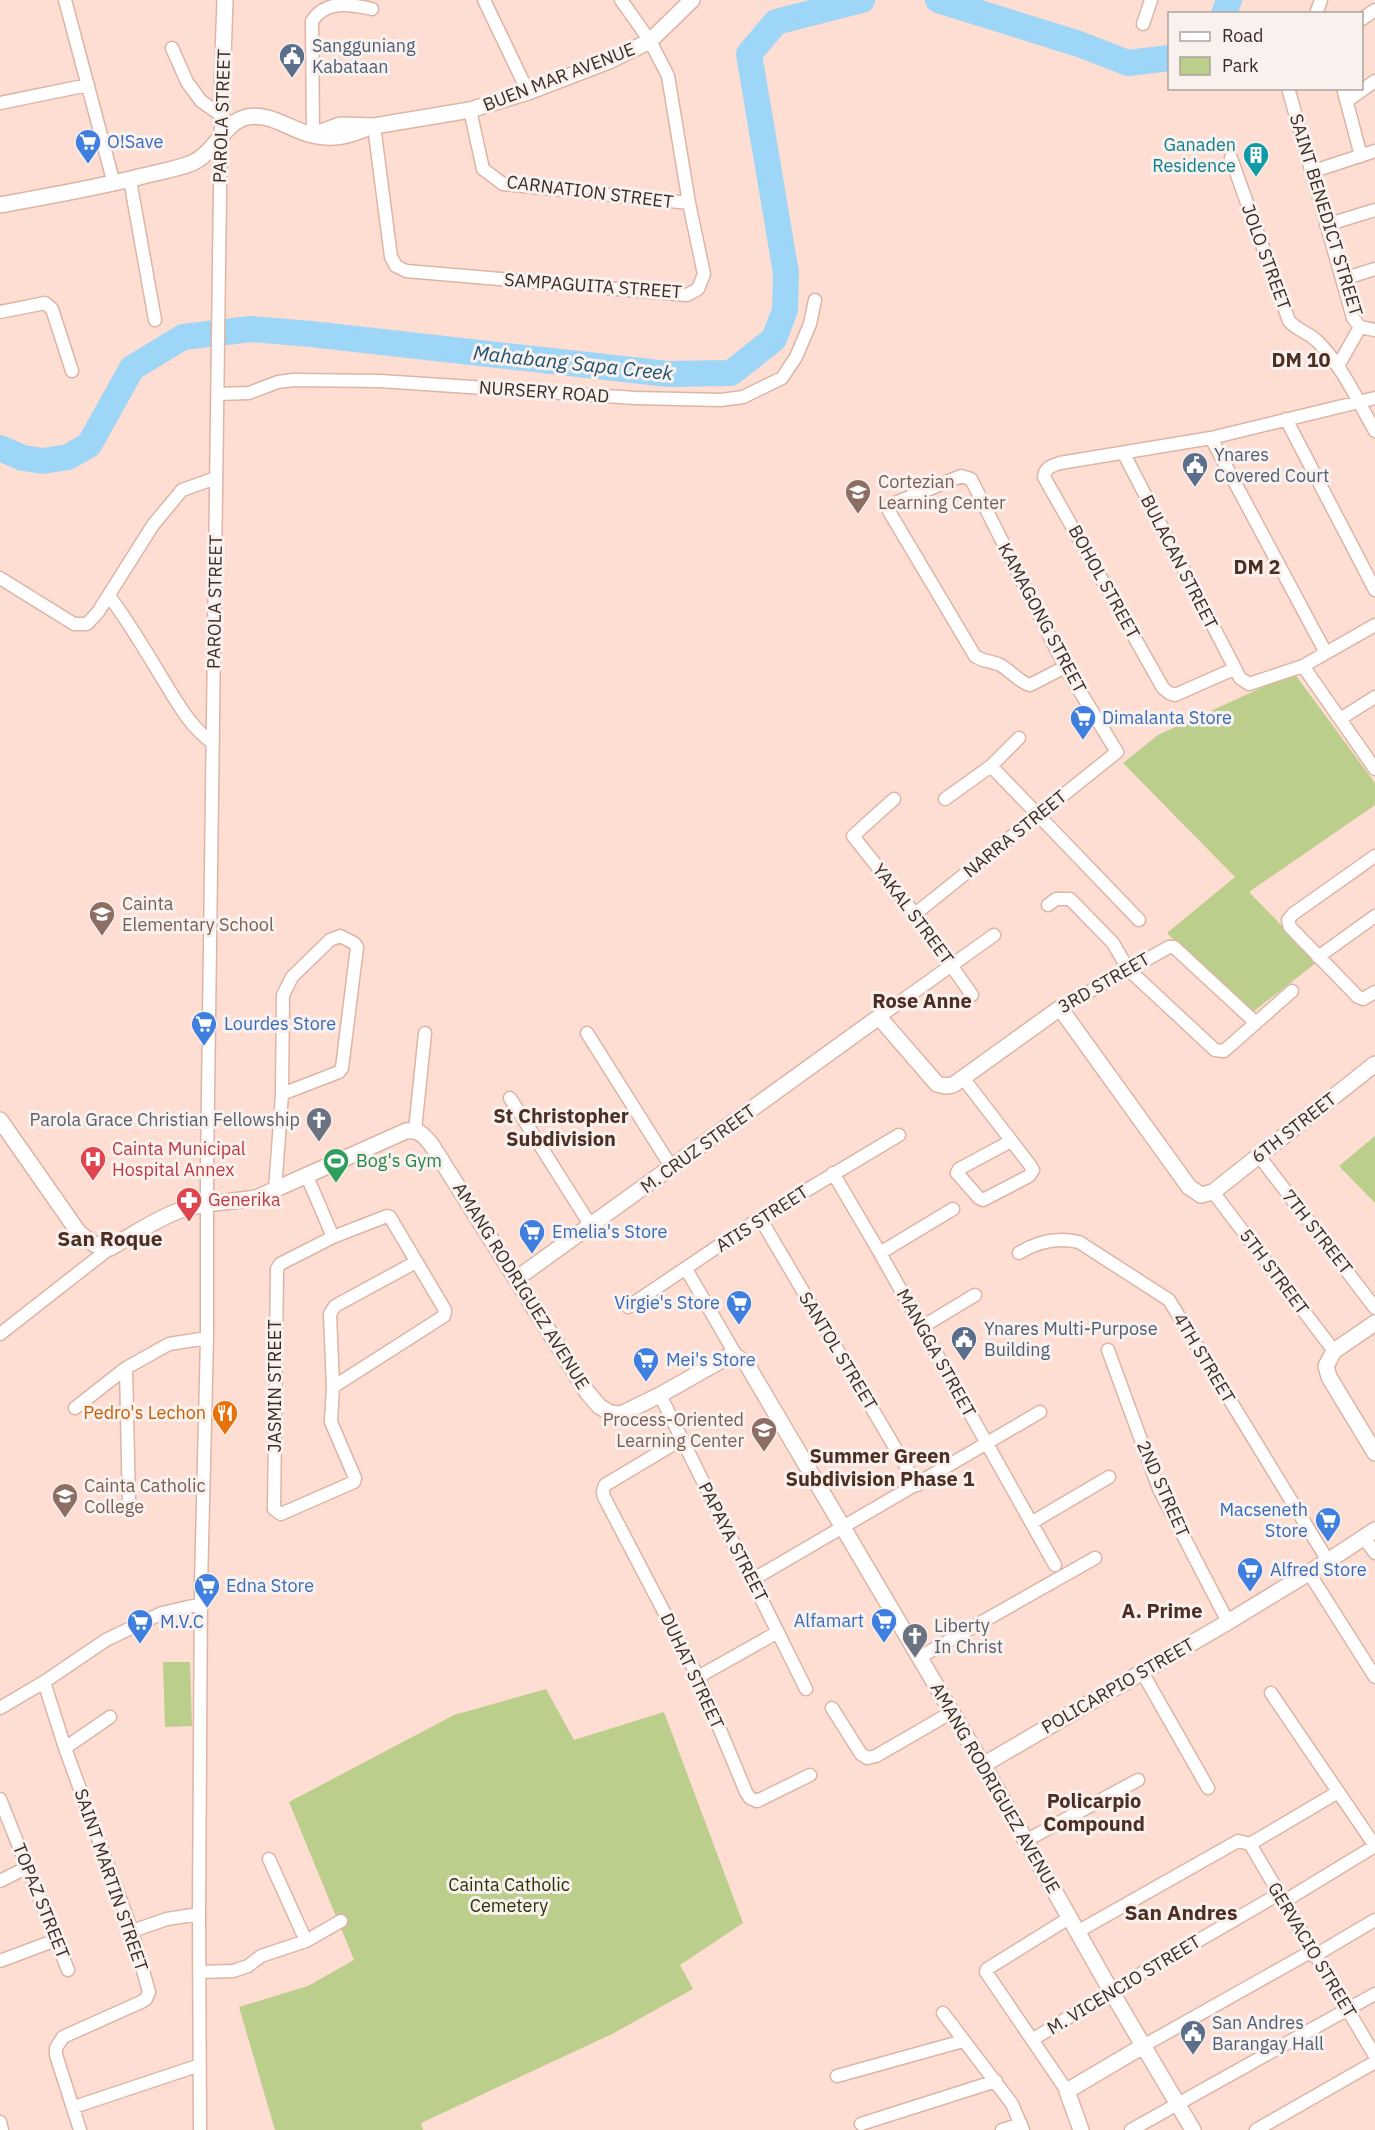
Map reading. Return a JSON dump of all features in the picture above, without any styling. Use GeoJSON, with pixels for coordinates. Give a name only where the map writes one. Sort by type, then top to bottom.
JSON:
{"type":"FeatureCollection","features":[{"type":"Feature","properties":{"kind":"street"},"geometry":{"type":"LineString","coordinates":[[64,0],[114,184]]}},
{"type":"Feature","properties":{"kind":"street","name":"PAROLA STREET"},"geometry":{"type":"LineString","coordinates":[[200,2130],[198,1914],[201,1604],[207,1338],[220,137],[225,0]]}},
{"type":"Feature","properties":{"kind":"street"},"geometry":{"type":"LineString","coordinates":[[484,0],[528,92]]}},
{"type":"Feature","properties":{"kind":"street","name":"SAMPAGUITA STREET"},"geometry":{"type":"LineString","coordinates":[[374,126],[391,257],[396,267],[406,271],[687,295],[698,289],[704,274],[689,203],[668,75],[650,41],[621,0]]}},
{"type":"Feature","properties":{"kind":"street","name":"BUEN MAR AVENUE"},"geometry":{"type":"LineString","coordinates":[[0,205],[114,184],[191,163],[206,155],[237,121],[256,116],[271,119],[313,135],[343,137],[374,126],[470,110],[528,92],[609,61],[650,41],[692,0]]}},
{"type":"Feature","properties":{"kind":"street"},"geometry":{"type":"LineString","coordinates":[[1143,24],[1151,0]]}},
{"type":"Feature","properties":{"kind":"street"},"geometry":{"type":"LineString","coordinates":[[313,135],[312,21],[329,5],[346,3],[372,9]]}},
{"type":"Feature","properties":{"kind":"street"},"geometry":{"type":"LineString","coordinates":[[172,48],[187,82],[201,101],[221,116]]}},
{"type":"Feature","properties":{"kind":"street"},"geometry":{"type":"LineString","coordinates":[[0,103],[88,86]]}},
{"type":"Feature","properties":{"kind":"street","name":"SAINT BENEDICT STREET"},"geometry":{"type":"LineString","coordinates":[[1289,90],[1353,318],[1360,327],[1375,330]]}},
{"type":"Feature","properties":{"kind":"street"},"geometry":{"type":"LineString","coordinates":[[1345,94],[1361,156]]}},
{"type":"Feature","properties":{"kind":"street","name":"CARNATION STREET"},"geometry":{"type":"LineString","coordinates":[[470,110],[483,170],[503,184],[689,203]]}},
{"type":"Feature","properties":{"kind":"street"},"geometry":{"type":"LineString","coordinates":[[1311,172],[1375,151]]}},
{"type":"Feature","properties":{"kind":"street","name":"JOLO STREET"},"geometry":{"type":"LineString","coordinates":[[1231,158],[1257,237],[1289,321],[1297,329],[1315,339],[1338,366],[1375,431]]}},
{"type":"Feature","properties":{"kind":"street"},"geometry":{"type":"LineString","coordinates":[[130,180],[155,320]]}},
{"type":"Feature","properties":{"kind":"street"},"geometry":{"type":"LineString","coordinates":[[1326,225],[1375,210]]}},
{"type":"Feature","properties":{"kind":"street"},"geometry":{"type":"LineString","coordinates":[[1343,279],[1375,270]]}},
{"type":"Feature","properties":{"kind":"street","name":"NURSERY ROAD"},"geometry":{"type":"LineString","coordinates":[[218,394],[242,394],[278,382],[293,380],[380,381],[646,399],[721,400],[743,397],[782,378],[796,357],[810,324],[815,300]]}},
{"type":"Feature","properties":{"kind":"street"},"geometry":{"type":"LineString","coordinates":[[0,312],[45,303],[52,309],[72,371]]}},
{"type":"Feature","properties":{"kind":"street"},"geometry":{"type":"LineString","coordinates":[[1338,366],[1360,327]]}},
{"type":"Feature","properties":{"kind":"street"},"geometry":{"type":"LineString","coordinates":[[1124,454],[1211,438],[1375,398]]}},
{"type":"Feature","properties":{"kind":"street"},"geometry":{"type":"LineString","coordinates":[[1286,419],[1375,590]]}},
{"type":"Feature","properties":{"kind":"street"},"geometry":{"type":"LineString","coordinates":[[1211,438],[1326,653]]}},
{"type":"Feature","properties":{"kind":"street","name":"BOHOL STREET"},"geometry":{"type":"LineString","coordinates":[[1124,454],[1060,463],[1048,467],[1044,477],[1163,688],[1176,695],[1234,669]]}},
{"type":"Feature","properties":{"kind":"street","name":"BULACAN STREET"},"geometry":{"type":"LineString","coordinates":[[1124,454],[1234,669]]}},
{"type":"Feature","properties":{"kind":"street","name":"KAMAGONG STREET"},"geometry":{"type":"LineString","coordinates":[[1065,667],[1030,685],[998,664],[982,661],[975,656],[890,513],[890,505],[961,477],[971,479],[1065,667],[1116,750],[1115,755]]}},
{"type":"Feature","properties":{"kind":"street"},"geometry":{"type":"LineString","coordinates":[[0,578],[74,624],[87,624],[109,596],[153,525],[182,490],[216,478]]}},
{"type":"Feature","properties":{"kind":"street"},"geometry":{"type":"LineString","coordinates":[[109,596],[141,642],[188,720],[199,733],[213,743]]}},
{"type":"Feature","properties":{"kind":"street"},"geometry":{"type":"LineString","coordinates":[[1234,669],[1239,678],[1249,684],[1303,666],[1375,625]]}},
{"type":"Feature","properties":{"kind":"street"},"geometry":{"type":"LineString","coordinates":[[1303,666],[1375,769]]}},
{"type":"Feature","properties":{"kind":"street"},"geometry":{"type":"LineString","coordinates":[[1340,719],[1375,697]]}},
{"type":"Feature","properties":{"kind":"street"},"geometry":{"type":"LineString","coordinates":[[945,799],[992,766],[1019,738]]}},
{"type":"Feature","properties":{"kind":"street","name":"NARRA STREET"},"geometry":{"type":"LineString","coordinates":[[915,914],[1115,755]]}},
{"type":"Feature","properties":{"kind":"street"},"geometry":{"type":"LineString","coordinates":[[992,766],[1138,920]]}},
{"type":"Feature","properties":{"kind":"street","name":"YAKAL STREET"},"geometry":{"type":"LineString","coordinates":[[894,799],[853,834],[854,838],[915,914],[972,995]]}},
{"type":"Feature","properties":{"kind":"street"},"geometry":{"type":"LineString","coordinates":[[1375,856],[1293,914],[1288,920],[1290,927],[1358,997],[1363,999],[1375,992]]}},
{"type":"Feature","properties":{"kind":"street"},"geometry":{"type":"LineString","coordinates":[[1048,905],[1056,899],[1070,899],[1113,943],[1128,969],[1215,1050],[1224,1051],[1292,991]]}},
{"type":"Feature","properties":{"kind":"street"},"geometry":{"type":"LineString","coordinates":[[1318,957],[1375,916]]}},
{"type":"Feature","properties":{"kind":"street"},"geometry":{"type":"LineString","coordinates":[[879,1017],[994,935]]}},
{"type":"Feature","properties":{"kind":"street"},"geometry":{"type":"LineString","coordinates":[[275,1190],[282,1094],[283,995],[292,977],[330,940],[340,936],[348,939],[357,947],[342,1068],[339,1072],[282,1094]]}},
{"type":"Feature","properties":{"kind":"street","name":"3RD STREET"},"geometry":{"type":"LineString","coordinates":[[879,1017],[937,1084],[953,1085],[1060,1008],[1164,948],[1174,947],[1256,1023]]}},
{"type":"Feature","properties":{"kind":"street"},"geometry":{"type":"LineString","coordinates":[[1060,1008],[1189,1187],[1201,1195],[1213,1192]]}},
{"type":"Feature","properties":{"kind":"street","name":"M. CRUZ STREET"},"geometry":{"type":"LineString","coordinates":[[516,1279],[879,1017]]}},
{"type":"Feature","properties":{"kind":"street"},"geometry":{"type":"LineString","coordinates":[[0,1334],[110,1248],[179,1210],[207,1203],[256,1198],[406,1131],[415,1130],[425,1033]]}},
{"type":"Feature","properties":{"kind":"street"},"geometry":{"type":"LineString","coordinates":[[587,1033],[672,1168]]}},
{"type":"Feature","properties":{"kind":"street","name":"6TH STREET"},"geometry":{"type":"LineString","coordinates":[[1213,1192],[1375,1064]]}},
{"type":"Feature","properties":{"kind":"street"},"geometry":{"type":"LineString","coordinates":[[963,1078],[1030,1165],[1033,1170],[1032,1174],[983,1200],[979,1198],[959,1177],[957,1173],[959,1169],[1011,1141]]}},
{"type":"Feature","properties":{"kind":"street"},"geometry":{"type":"LineString","coordinates":[[510,1098],[591,1226]]}},
{"type":"Feature","properties":{"kind":"street"},"geometry":{"type":"LineString","coordinates":[[0,1120],[80,1233],[94,1244],[110,1248]]}},
{"type":"Feature","properties":{"kind":"street","name":"AMANG RODRIGUEZ AVENUE"},"geometry":{"type":"LineString","coordinates":[[415,1130],[431,1144],[587,1392],[599,1406],[610,1413],[621,1414],[729,1356],[737,1357]]}},
{"type":"Feature","properties":{"kind":"street","name":"ATIS STREET"},"geometry":{"type":"LineString","coordinates":[[628,1307],[760,1218],[899,1135]]}},
{"type":"Feature","properties":{"kind":"street","name":"7TH STREET"},"geometry":{"type":"LineString","coordinates":[[1259,1156],[1375,1308]]}},
{"type":"Feature","properties":{"kind":"street","name":"MANGGA STREET"},"geometry":{"type":"LineString","coordinates":[[833,1173],[1055,1565]]}},
{"type":"Feature","properties":{"kind":"street"},"geometry":{"type":"LineString","coordinates":[[306,1174],[333,1237],[384,1216],[390,1217],[445,1310],[444,1316],[439,1321],[333,1387]]}},
{"type":"Feature","properties":{"kind":"street","name":"5TH STREET"},"geometry":{"type":"LineString","coordinates":[[1213,1192],[1334,1352]]}},
{"type":"Feature","properties":{"kind":"street"},"geometry":{"type":"LineString","coordinates":[[880,1253],[953,1209]]}},
{"type":"Feature","properties":{"kind":"street","name":"SANTOL STREET"},"geometry":{"type":"LineString","coordinates":[[760,1218],[917,1485]]}},
{"type":"Feature","properties":{"kind":"street","name":"JASMIN STREET"},"geometry":{"type":"LineString","coordinates":[[333,1237],[280,1264],[276,1275],[274,1509],[281,1514],[351,1485],[355,1478],[332,1422],[333,1387]]}},
{"type":"Feature","properties":{"kind":"street","name":"4TH STREET"},"geometry":{"type":"LineString","coordinates":[[1019,1253],[1043,1241],[1068,1239],[1079,1242],[1169,1300],[1328,1562]]}},
{"type":"Feature","properties":{"kind":"street"},"geometry":{"type":"LineString","coordinates":[[333,1387],[331,1309],[416,1262]]}},
{"type":"Feature","properties":{"kind":"street","name":"AMANG RODRIGUEZ AVENUE"},"geometry":{"type":"LineString","coordinates":[[686,1269],[737,1357],[746,1363],[920,1657],[1027,1840],[1111,1991],[1194,2130]]}},
{"type":"Feature","properties":{"kind":"street"},"geometry":{"type":"LineString","coordinates":[[922,1327],[975,1295]]}},
{"type":"Feature","properties":{"kind":"street"},"geometry":{"type":"LineString","coordinates":[[1375,1323],[1334,1352],[1326,1366],[1329,1377],[1375,1453]]}},
{"type":"Feature","properties":{"kind":"street"},"geometry":{"type":"LineString","coordinates":[[75,1408],[126,1368],[169,1344],[207,1338]]}},
{"type":"Feature","properties":{"kind":"street","name":"2ND STREET"},"geometry":{"type":"LineString","coordinates":[[1108,1350],[1159,1489],[1228,1622]]}},
{"type":"Feature","properties":{"kind":"street"},"geometry":{"type":"LineString","coordinates":[[126,1368],[129,1506]]}},
{"type":"Feature","properties":{"kind":"street","name":"PAPAYA STREET"},"geometry":{"type":"LineString","coordinates":[[660,1395],[806,1689]]}},
{"type":"Feature","properties":{"kind":"street"},"geometry":{"type":"LineString","coordinates":[[752,1580],[1040,1412]]}},
{"type":"Feature","properties":{"kind":"street","name":"DUHAT STREET"},"geometry":{"type":"LineString","coordinates":[[682,1439],[606,1485],[603,1491],[604,1497],[698,1677],[750,1798],[757,1801],[810,1775]]}},
{"type":"Feature","properties":{"kind":"street"},"geometry":{"type":"LineString","coordinates":[[1031,1523],[1109,1477]]}},
{"type":"Feature","properties":{"kind":"street"},"geometry":{"type":"LineString","coordinates":[[1370,1534],[1375,1553]]}},
{"type":"Feature","properties":{"kind":"street","name":"POLICARPIO STREET"},"geometry":{"type":"LineString","coordinates":[[983,1765],[1228,1622],[1370,1534]]}},
{"type":"Feature","properties":{"kind":"street"},"geometry":{"type":"LineString","coordinates":[[920,1657],[1095,1558]]}},
{"type":"Feature","properties":{"kind":"street"},"geometry":{"type":"LineString","coordinates":[[1309,1573],[1375,1677]]}},
{"type":"Feature","properties":{"kind":"street"},"geometry":{"type":"LineString","coordinates":[[0,1708],[44,1682],[106,1640],[162,1613],[201,1604]]}},
{"type":"Feature","properties":{"kind":"street"},"geometry":{"type":"LineString","coordinates":[[698,1677],[778,1632]]}},
{"type":"Feature","properties":{"kind":"street"},"geometry":{"type":"LineString","coordinates":[[1142,1672],[1208,1788]]}},
{"type":"Feature","properties":{"kind":"street","name":"SAINT MARTIN STREET"},"geometry":{"type":"LineString","coordinates":[[44,1682],[65,1748],[132,1931],[149,1992],[146,1999],[63,2037],[56,2048],[80,2130]]}},
{"type":"Feature","properties":{"kind":"street"},"geometry":{"type":"LineString","coordinates":[[1271,1693],[1375,1846]]}},
{"type":"Feature","properties":{"kind":"street"},"geometry":{"type":"LineString","coordinates":[[832,1708],[861,1754],[867,1758],[876,1756],[952,1712]]}},
{"type":"Feature","properties":{"kind":"street"},"geometry":{"type":"LineString","coordinates":[[65,1748],[110,1718]]}},
{"type":"Feature","properties":{"kind":"street"},"geometry":{"type":"LineString","coordinates":[[1027,1840],[1138,1780]]}},
{"type":"Feature","properties":{"kind":"street"},"geometry":{"type":"LineString","coordinates":[[1077,1932],[1238,1841],[1250,1844],[1338,1792]]}},
{"type":"Feature","properties":{"kind":"street","name":"TOPAZ STREET"},"geometry":{"type":"LineString","coordinates":[[0,1799],[68,1970]]}},
{"type":"Feature","properties":{"kind":"street","name":"GERVACIO STREET"},"geometry":{"type":"LineString","coordinates":[[1250,1844],[1375,2056]]}},
{"type":"Feature","properties":{"kind":"street","name":"M. VICENCIO STREET"},"geometry":{"type":"LineString","coordinates":[[1032,2040],[1111,1991],[1375,1846]]}},
{"type":"Feature","properties":{"kind":"street"},"geometry":{"type":"LineString","coordinates":[[269,1859],[306,1941]]}},
{"type":"Feature","properties":{"kind":"street"},"geometry":{"type":"LineString","coordinates":[[0,1881],[28,1867]]}},
{"type":"Feature","properties":{"kind":"street"},"geometry":{"type":"LineString","coordinates":[[132,1931],[167,1919],[198,1914]]}},
{"type":"Feature","properties":{"kind":"street"},"geometry":{"type":"LineString","coordinates":[[1069,1918],[987,1969],[987,1975],[1067,2091],[1081,2130]]}},
{"type":"Feature","properties":{"kind":"street"},"geometry":{"type":"LineString","coordinates":[[1067,2091],[1143,2046],[1375,1920]]}},
{"type":"Feature","properties":{"kind":"street"},"geometry":{"type":"LineString","coordinates":[[199,1972],[233,1971],[248,1966],[261,1956],[306,1941],[341,1921]]}},
{"type":"Feature","properties":{"kind":"street"},"geometry":{"type":"LineString","coordinates":[[0,1961],[56,1940]]}},
{"type":"Feature","properties":{"kind":"street"},"geometry":{"type":"LineString","coordinates":[[1131,2130],[1375,1994]]}},
{"type":"Feature","properties":{"kind":"street"},"geometry":{"type":"LineString","coordinates":[[943,2013],[1012,2104],[1022,2127],[1002,2130]]}},
{"type":"Feature","properties":{"kind":"street"},"geometry":{"type":"LineString","coordinates":[[837,2076],[963,2041]]}},
{"type":"Feature","properties":{"kind":"street"},"geometry":{"type":"LineString","coordinates":[[1256,2130],[1375,2062]]}},
{"type":"Feature","properties":{"kind":"street"},"geometry":{"type":"LineString","coordinates":[[74,2107],[200,2065]]}},
{"type":"Feature","properties":{"kind":"street"},"geometry":{"type":"LineString","coordinates":[[861,2124],[996,2082]]}},
{"type":"Feature","properties":{"kind":"street"},"geometry":{"type":"LineString","coordinates":[[0,2122],[2,2130]]}},
{"type":"Feature","properties":{"kind":"green space"},"geometry":{"type":"Polygon","coordinates":[[[1294,673],[1375,783],[1375,805],[1249,892],[1317,962],[1249,1015],[1167,933],[1235,877],[1123,763],[1158,735],[1294,673]]]}},
{"type":"Feature","properties":{"kind":"green space"},"geometry":{"type":"Polygon","coordinates":[[[1375,1136],[1375,1203],[1339,1166],[1375,1136]]]}},
{"type":"Feature","properties":{"kind":"green space"},"geometry":{"type":"Polygon","coordinates":[[[163,1662],[190,1662],[192,1726],[165,1727],[163,1662]]]}},
{"type":"Feature","properties":{"kind":"green space","name":"Cainta Catholic Cemetery"},"geometry":{"type":"Polygon","coordinates":[[[546,1689],[574,1740],[664,1712],[743,1923],[680,1965],[693,1989],[612,2034],[421,2123],[423,2130],[275,2130],[239,2007],[308,1986],[354,1960],[289,1802],[454,1715],[546,1689]]]}},
{"type":"Feature","properties":{"kind":"waterway","name":"Mahabang Sapa Creek"},"geometry":{"type":"LineString","coordinates":[[0,448],[23,458],[43,461],[68,457],[89,445],[132,368],[183,337],[251,329],[668,374],[731,373],[774,339],[785,310],[786,273],[749,54],[776,22],[862,0]]}},
{"type":"Feature","properties":{"kind":"waterway","name":"Mahabang Sapa Creek"},"geometry":{"type":"LineString","coordinates":[[938,0],[1079,44],[1128,63],[1168,58]]}},
{"type":"Feature","properties":{"kind":"waterway","name":"Mahabang Sapa Creek"},"geometry":{"type":"LineString","coordinates":[[1225,12],[1229,0]]}},
{"type":"Feature","properties":{"kind":"place","name":"Sangguniang Kabataan"},"geometry":{"type":"Point","coordinates":[292,79]}},
{"type":"Feature","properties":{"kind":"place","name":"O!Save"},"geometry":{"type":"Point","coordinates":[88,165]}},
{"type":"Feature","properties":{"kind":"place","name":"Ganaden Residence"},"geometry":{"type":"Point","coordinates":[1256,178]}},
{"type":"Feature","properties":{"kind":"place","name":"Ynares Covered Court"},"geometry":{"type":"Point","coordinates":[1195,488]}},
{"type":"Feature","properties":{"kind":"place","name":"Cortezian Learning Center"},"geometry":{"type":"Point","coordinates":[858,515]}},
{"type":"Feature","properties":{"kind":"place","name":"Dimalanta Store"},"geometry":{"type":"Point","coordinates":[1083,741]}},
{"type":"Feature","properties":{"kind":"place","name":"Cainta Elementary School"},"geometry":{"type":"Point","coordinates":[102,937]}},
{"type":"Feature","properties":{"kind":"place","name":"Lourdes Store"},"geometry":{"type":"Point","coordinates":[204,1047]}},
{"type":"Feature","properties":{"kind":"place","name":"Parola Grace Christian Fellowship"},"geometry":{"type":"Point","coordinates":[319,1143]}},
{"type":"Feature","properties":{"kind":"place","name":"Cainta Municipal Hospital Annex"},"geometry":{"type":"Point","coordinates":[93,1182]}},
{"type":"Feature","properties":{"kind":"place","name":"Bog's Gym"},"geometry":{"type":"Point","coordinates":[336,1184]}},
{"type":"Feature","properties":{"kind":"place","name":"Generika"},"geometry":{"type":"Point","coordinates":[189,1223]}},
{"type":"Feature","properties":{"kind":"place","name":"Emelia's Store"},"geometry":{"type":"Point","coordinates":[532,1255]}},
{"type":"Feature","properties":{"kind":"place","name":"Virgie's Store"},"geometry":{"type":"Point","coordinates":[739,1326]}},
{"type":"Feature","properties":{"kind":"place","name":"Ynares Multi-Purpose Building"},"geometry":{"type":"Point","coordinates":[964,1362]}},
{"type":"Feature","properties":{"kind":"place","name":"Mei's Store"},"geometry":{"type":"Point","coordinates":[646,1383]}},
{"type":"Feature","properties":{"kind":"place","name":"Pedro's Lechon"},"geometry":{"type":"Point","coordinates":[225,1436]}},
{"type":"Feature","properties":{"kind":"place","name":"Process-Oriented Learning Center"},"geometry":{"type":"Point","coordinates":[764,1453]}},
{"type":"Feature","properties":{"kind":"place","name":"Cainta Catholic College"},"geometry":{"type":"Point","coordinates":[65,1519]}},
{"type":"Feature","properties":{"kind":"place","name":"Macseneth Store"},"geometry":{"type":"Point","coordinates":[1328,1543]}},
{"type":"Feature","properties":{"kind":"place","name":"Alfred Store"},"geometry":{"type":"Point","coordinates":[1250,1593]}},
{"type":"Feature","properties":{"kind":"place","name":"Edna Store"},"geometry":{"type":"Point","coordinates":[207,1609]}},
{"type":"Feature","properties":{"kind":"place","name":"Alfamart"},"geometry":{"type":"Point","coordinates":[884,1644]}},
{"type":"Feature","properties":{"kind":"place","name":"M.V.C"},"geometry":{"type":"Point","coordinates":[140,1645]}},
{"type":"Feature","properties":{"kind":"place","name":"Liberty In Christ"},"geometry":{"type":"Point","coordinates":[915,1659]}},
{"type":"Feature","properties":{"kind":"place","name":"San Andres Barangay Hall"},"geometry":{"type":"Point","coordinates":[1193,2056]}},
{"type":"Feature","properties":{"kind":"district","name":"DM 10"},"geometry":{"type":"Point","coordinates":[1301,360]}},
{"type":"Feature","properties":{"kind":"district","name":"DM 2"},"geometry":{"type":"Point","coordinates":[1257,567]}},
{"type":"Feature","properties":{"kind":"district","name":"Rose Anne"},"geometry":{"type":"Point","coordinates":[922,1001]}},
{"type":"Feature","properties":{"kind":"district","name":"St Christopher Subdivision"},"geometry":{"type":"Point","coordinates":[561,1128]}},
{"type":"Feature","properties":{"kind":"district","name":"San Roque"},"geometry":{"type":"Point","coordinates":[110,1239]}},
{"type":"Feature","properties":{"kind":"district","name":"Summer Green Subdivision Phase 1"},"geometry":{"type":"Point","coordinates":[880,1468]}},
{"type":"Feature","properties":{"kind":"district","name":"A. Prime"},"geometry":{"type":"Point","coordinates":[1162,1611]}},
{"type":"Feature","properties":{"kind":"district","name":"Policarpio Compound"},"geometry":{"type":"Point","coordinates":[1094,1812]}},
{"type":"Feature","properties":{"kind":"district","name":"San Andres"},"geometry":{"type":"Point","coordinates":[1181,1913]}}]}
